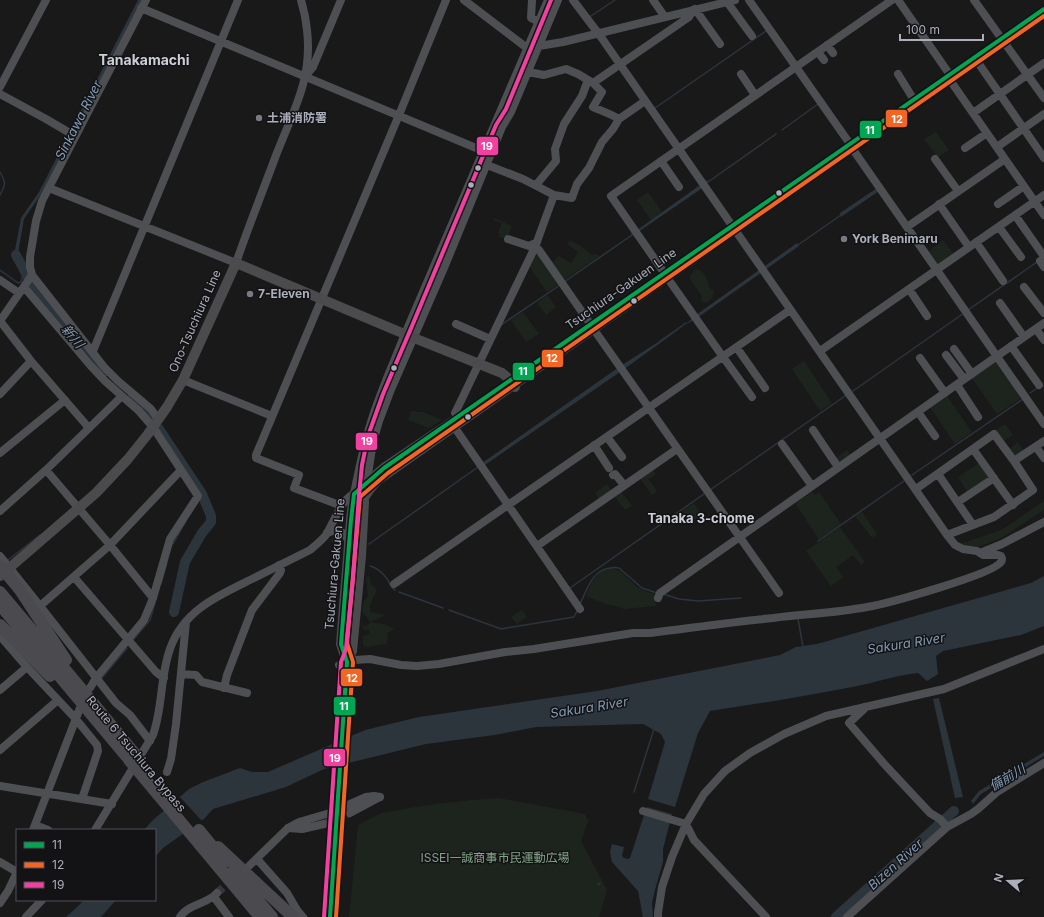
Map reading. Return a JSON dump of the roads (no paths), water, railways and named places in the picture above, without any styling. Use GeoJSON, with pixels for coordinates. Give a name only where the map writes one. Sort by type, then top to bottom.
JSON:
{"type":"FeatureCollection","features":[{"type":"Feature","properties":{"kind":"highway"},"geometry":{"type":"LineString","coordinates":[[0,626],[64,690],[83,697],[81,682],[20,590],[4,570]]}},
{"type":"Feature","properties":{"kind":"highway","name":"Route 6 Tsuchiura Bypass"},"geometry":{"type":"LineString","coordinates":[[0,592],[132,757],[225,866],[272,917]]}},
{"type":"Feature","properties":{"kind":"highway","name":"Route 6 Tsuchiura Bypass"},"geometry":{"type":"LineString","coordinates":[[0,605],[83,697]]}},
{"type":"Feature","properties":{"kind":"highway","name":"Route 6 Tsuchiura Bypass"},"geometry":{"type":"LineString","coordinates":[[132,757],[208,841],[260,917]]}},
{"type":"Feature","properties":{"kind":"highway"},"geometry":{"type":"LineString","coordinates":[[225,866],[252,917]]}},
{"type":"Feature","properties":{"kind":"highway"},"geometry":{"type":"LineString","coordinates":[[225,866],[293,917]]}},
{"type":"Feature","properties":{"kind":"main road","name":"Tsuchiura-Gakuen Line"},"geometry":{"type":"LineString","coordinates":[[852,147],[914,100],[979,64],[1044,9]]}},
{"type":"Feature","properties":{"kind":"main road"},"geometry":{"type":"LineString","coordinates":[[344,666],[358,515],[366,495],[378,480],[1044,14]]}},
{"type":"Feature","properties":{"kind":"main road","name":"Tsuchiura-Gakuen Line"},"geometry":{"type":"LineString","coordinates":[[330,917],[338,805],[344,666],[341,644],[354,494],[455,428],[513,384],[1004,42],[1044,19]]}},
{"type":"Feature","properties":{"kind":"main road","name":"Tsuchiura-Gakuen Line"},"geometry":{"type":"LineString","coordinates":[[344,666],[352,651],[366,487],[384,468],[458,418],[513,384],[668,278],[734,230]]}},
{"type":"Feature","properties":{"kind":"main road","name":"Ono-Tsuchiura Line"},"geometry":{"type":"LineString","coordinates":[[4,570],[96,493],[128,459],[156,423],[183,380],[236,263],[266,277],[502,373],[513,384]]}},
{"type":"Feature","properties":{"kind":"street"},"geometry":{"type":"LineString","coordinates":[[0,87],[46,0]]}},
{"type":"Feature","properties":{"kind":"street"},"geometry":{"type":"LineString","coordinates":[[89,428],[31,361],[0,321],[27,283],[32,241],[39,210],[71,134],[146,0]]}},
{"type":"Feature","properties":{"kind":"street"},"geometry":{"type":"LineString","coordinates":[[93,351],[238,0]]}},
{"type":"Feature","properties":{"kind":"street"},"geometry":{"type":"LineString","coordinates":[[49,188],[236,263],[299,98],[305,76],[308,63],[308,41],[304,7],[301,0]]}},
{"type":"Feature","properties":{"kind":"street"},"geometry":{"type":"LineString","coordinates":[[305,76],[313,67],[341,0]]}},
{"type":"Feature","properties":{"kind":"street"},"geometry":{"type":"LineString","coordinates":[[342,506],[294,488],[299,475],[256,458],[256,455],[399,116],[446,0]]}},
{"type":"Feature","properties":{"kind":"street"},"geometry":{"type":"LineString","coordinates":[[464,0],[528,48],[538,47],[731,1],[752,36]]}},
{"type":"Feature","properties":{"kind":"street"},"geometry":{"type":"LineString","coordinates":[[532,0],[531,18],[539,22]]}},
{"type":"Feature","properties":{"kind":"street"},"geometry":{"type":"LineString","coordinates":[[96,829],[150,741],[156,728],[169,649],[186,621],[204,604],[222,593],[310,550],[321,541],[342,506],[354,494],[366,438],[372,418],[410,336],[488,152],[548,0]]}},
{"type":"Feature","properties":{"kind":"street"},"geometry":{"type":"LineString","coordinates":[[488,152],[511,112],[558,0]]}},
{"type":"Feature","properties":{"kind":"street"},"geometry":{"type":"LineString","coordinates":[[344,666],[355,660],[370,659],[401,665],[417,666],[440,664],[505,652],[633,634],[867,607],[937,588],[986,572],[1002,562],[1001,556],[998,555],[984,555],[977,551],[963,549],[955,545],[947,535],[620,64],[573,0]]}},
{"type":"Feature","properties":{"kind":"street"},"geometry":{"type":"LineString","coordinates":[[653,0],[664,17]]}},
{"type":"Feature","properties":{"kind":"street"},"geometry":{"type":"LineString","coordinates":[[749,0],[1044,424]]}},
{"type":"Feature","properties":{"kind":"street"},"geometry":{"type":"LineString","coordinates":[[752,397],[722,357],[612,196],[892,0]]}},
{"type":"Feature","properties":{"kind":"street"},"geometry":{"type":"LineString","coordinates":[[898,0],[973,113],[1044,215]]}},
{"type":"Feature","properties":{"kind":"street"},"geometry":{"type":"LineString","coordinates":[[978,1],[1004,42],[1044,98]]}},
{"type":"Feature","properties":{"kind":"street"},"geometry":{"type":"LineString","coordinates":[[142,8],[488,152]]}},
{"type":"Feature","properties":{"kind":"street"},"geometry":{"type":"LineString","coordinates":[[694,10],[720,44]]}},
{"type":"Feature","properties":{"kind":"street"},"geometry":{"type":"LineString","coordinates":[[536,186],[556,161],[555,149],[564,124],[590,82],[620,64],[689,17],[694,10]]}},
{"type":"Feature","properties":{"kind":"street"},"geometry":{"type":"LineString","coordinates":[[827,45],[833,53]]}},
{"type":"Feature","properties":{"kind":"street"},"geometry":{"type":"LineString","coordinates":[[818,52],[824,60]]}},
{"type":"Feature","properties":{"kind":"street"},"geometry":{"type":"LineString","coordinates":[[973,113],[1044,63]]}},
{"type":"Feature","properties":{"kind":"street"},"geometry":{"type":"LineString","coordinates":[[979,64],[1044,158]]}},
{"type":"Feature","properties":{"kind":"street"},"geometry":{"type":"LineString","coordinates":[[528,72],[544,75],[566,69],[578,74],[602,92],[594,107],[612,114],[619,119]]}},
{"type":"Feature","properties":{"kind":"street"},"geometry":{"type":"LineString","coordinates":[[741,74],[755,95]]}},
{"type":"Feature","properties":{"kind":"street"},"geometry":{"type":"LineString","coordinates":[[898,74],[914,100]]}},
{"type":"Feature","properties":{"kind":"street"},"geometry":{"type":"LineString","coordinates":[[0,94],[71,134]]}},
{"type":"Feature","properties":{"kind":"street"},"geometry":{"type":"LineString","coordinates":[[483,163],[524,179],[554,195],[572,198],[577,184],[589,168],[602,142],[619,119],[645,101]]}},
{"type":"Feature","properties":{"kind":"street"},"geometry":{"type":"LineString","coordinates":[[997,147],[1044,114]]}},
{"type":"Feature","properties":{"kind":"street"},"geometry":{"type":"LineString","coordinates":[[965,148],[987,133]]}},
{"type":"Feature","properties":{"kind":"street"},"geometry":{"type":"LineString","coordinates":[[907,226],[1005,158]]}},
{"type":"Feature","properties":{"kind":"street"},"geometry":{"type":"LineString","coordinates":[[936,159],[958,191]]}},
{"type":"Feature","properties":{"kind":"street"},"geometry":{"type":"LineString","coordinates":[[661,161],[679,187]]}},
{"type":"Feature","properties":{"kind":"street"},"geometry":{"type":"LineString","coordinates":[[998,204],[1024,186]]}},
{"type":"Feature","properties":{"kind":"street"},"geometry":{"type":"LineString","coordinates":[[458,418],[456,414],[457,408],[536,245],[554,195]]}},
{"type":"Feature","properties":{"kind":"street"},"geometry":{"type":"LineString","coordinates":[[820,351],[1044,195]]}},
{"type":"Feature","properties":{"kind":"street"},"geometry":{"type":"LineString","coordinates":[[939,204],[1003,280]]}},
{"type":"Feature","properties":{"kind":"street"},"geometry":{"type":"LineString","coordinates":[[1015,215],[1042,261]]}},
{"type":"Feature","properties":{"kind":"street"},"geometry":{"type":"LineString","coordinates":[[999,227],[1021,257]]}},
{"type":"Feature","properties":{"kind":"street"},"geometry":{"type":"LineString","coordinates":[[508,239],[529,246],[536,245]]}},
{"type":"Feature","properties":{"kind":"street"},"geometry":{"type":"LineString","coordinates":[[536,245],[589,322]]}},
{"type":"Feature","properties":{"kind":"street"},"geometry":{"type":"LineString","coordinates":[[0,280],[27,283],[93,351],[104,367],[150,409],[180,470],[198,496],[170,539],[153,598],[144,620],[96,678],[83,697],[34,828]]}},
{"type":"Feature","properties":{"kind":"street"},"geometry":{"type":"LineString","coordinates":[[27,283],[90,365],[122,396],[156,423]]}},
{"type":"Feature","properties":{"kind":"street"},"geometry":{"type":"LineString","coordinates":[[1024,287],[1044,313]]}},
{"type":"Feature","properties":{"kind":"street"},"geometry":{"type":"LineString","coordinates":[[909,289],[927,316]]}},
{"type":"Feature","properties":{"kind":"street"},"geometry":{"type":"LineString","coordinates":[[1000,303],[1024,337]]}},
{"type":"Feature","properties":{"kind":"street"},"geometry":{"type":"LineString","coordinates":[[394,584],[790,310]]}},
{"type":"Feature","properties":{"kind":"street"},"geometry":{"type":"LineString","coordinates":[[658,598],[660,593],[1044,323]]}},
{"type":"Feature","properties":{"kind":"street"},"geometry":{"type":"LineString","coordinates":[[456,324],[490,339]]}},
{"type":"Feature","properties":{"kind":"street"},"geometry":{"type":"LineString","coordinates":[[1036,329],[1044,340]]}},
{"type":"Feature","properties":{"kind":"street"},"geometry":{"type":"LineString","coordinates":[[597,334],[779,593]]}},
{"type":"Feature","properties":{"kind":"street"},"geometry":{"type":"LineString","coordinates":[[366,487],[374,438],[410,336]]}},
{"type":"Feature","properties":{"kind":"street"},"geometry":{"type":"LineString","coordinates":[[1011,346],[1039,385]]}},
{"type":"Feature","properties":{"kind":"street"},"geometry":{"type":"LineString","coordinates":[[737,348],[765,388]]}},
{"type":"Feature","properties":{"kind":"street"},"geometry":{"type":"LineString","coordinates":[[954,350],[972,374]]}},
{"type":"Feature","properties":{"kind":"street"},"geometry":{"type":"LineString","coordinates":[[946,355],[964,379]]}},
{"type":"Feature","properties":{"kind":"street"},"geometry":{"type":"LineString","coordinates":[[920,358],[945,393]]}},
{"type":"Feature","properties":{"kind":"street"},"geometry":{"type":"LineString","coordinates":[[0,394],[31,361]]}},
{"type":"Feature","properties":{"kind":"street"},"geometry":{"type":"LineString","coordinates":[[183,380],[272,416]]}},
{"type":"Feature","properties":{"kind":"street"},"geometry":{"type":"LineString","coordinates":[[957,385],[978,417]]}},
{"type":"Feature","properties":{"kind":"street"},"geometry":{"type":"LineString","coordinates":[[0,511],[46,470],[122,396]]}},
{"type":"Feature","properties":{"kind":"street"},"geometry":{"type":"LineString","coordinates":[[0,453],[65,400]]}},
{"type":"Feature","properties":{"kind":"street"},"geometry":{"type":"LineString","coordinates":[[918,412],[935,436]]}},
{"type":"Feature","properties":{"kind":"street"},"geometry":{"type":"LineString","coordinates":[[455,428],[538,546],[580,609]]}},
{"type":"Feature","properties":{"kind":"street"},"geometry":{"type":"LineString","coordinates":[[813,430],[838,467]]}},
{"type":"Feature","properties":{"kind":"street"},"geometry":{"type":"LineString","coordinates":[[916,489],[994,434],[1033,490],[994,517],[947,535]]}},
{"type":"Feature","properties":{"kind":"street"},"geometry":{"type":"LineString","coordinates":[[607,437],[622,457]]}},
{"type":"Feature","properties":{"kind":"street"},"geometry":{"type":"LineString","coordinates":[[1014,461],[1044,441]]}},
{"type":"Feature","properties":{"kind":"street"},"geometry":{"type":"LineString","coordinates":[[782,444],[812,486]]}},
{"type":"Feature","properties":{"kind":"street"},"geometry":{"type":"LineString","coordinates":[[594,446],[611,471],[624,486]]}},
{"type":"Feature","properties":{"kind":"street"},"geometry":{"type":"LineString","coordinates":[[1036,447],[1044,458]]}},
{"type":"Feature","properties":{"kind":"street"},"geometry":{"type":"LineString","coordinates":[[538,546],[677,449]]}},
{"type":"Feature","properties":{"kind":"street"},"geometry":{"type":"LineString","coordinates":[[973,449],[1013,504]]}},
{"type":"Feature","properties":{"kind":"street"},"geometry":{"type":"LineString","coordinates":[[46,470],[153,598]]}},
{"type":"Feature","properties":{"kind":"street"},"geometry":{"type":"LineString","coordinates":[[40,606],[110,545],[180,470]]}},
{"type":"Feature","properties":{"kind":"street"},"geometry":{"type":"LineString","coordinates":[[938,474],[974,525]]}},
{"type":"Feature","properties":{"kind":"street"},"geometry":{"type":"LineString","coordinates":[[958,502],[994,478]]}},
{"type":"Feature","properties":{"kind":"street"},"geometry":{"type":"LineString","coordinates":[[980,553],[1002,544],[1044,522]]}},
{"type":"Feature","properties":{"kind":"street"},"geometry":{"type":"LineString","coordinates":[[327,533],[332,531],[341,532],[347,538],[349,543]]}},
{"type":"Feature","properties":{"kind":"street"},"geometry":{"type":"LineString","coordinates":[[0,556],[4,570],[40,606],[116,703],[130,715],[150,741]]}},
{"type":"Feature","properties":{"kind":"street"},"geometry":{"type":"LineString","coordinates":[[224,688],[227,675],[252,610],[280,572],[281,570],[279,565]]}},
{"type":"Feature","properties":{"kind":"street"},"geometry":{"type":"LineString","coordinates":[[74,577],[156,672],[164,678]]}},
{"type":"Feature","properties":{"kind":"street"},"geometry":{"type":"LineString","coordinates":[[167,772],[175,731],[186,621]]}},
{"type":"Feature","properties":{"kind":"street"},"geometry":{"type":"LineString","coordinates":[[0,636],[75,718],[97,745],[98,751],[82,799]]}},
{"type":"Feature","properties":{"kind":"street"},"geometry":{"type":"LineString","coordinates":[[658,917],[662,888],[672,857],[686,824],[704,794],[725,771],[750,753],[784,734],[826,716],[944,689],[1044,649]]}},
{"type":"Feature","properties":{"kind":"street"},"geometry":{"type":"LineString","coordinates":[[0,690],[27,667]]}},
{"type":"Feature","properties":{"kind":"street"},"geometry":{"type":"LineString","coordinates":[[181,674],[196,675],[202,682],[247,693]]}},
{"type":"Feature","properties":{"kind":"street"},"geometry":{"type":"LineString","coordinates":[[0,750],[58,700]]}},
{"type":"Feature","properties":{"kind":"street"},"geometry":{"type":"LineString","coordinates":[[865,707],[849,723],[930,814],[943,823]]}},
{"type":"Feature","properties":{"kind":"street"},"geometry":{"type":"LineString","coordinates":[[847,917],[943,823],[971,814],[997,792],[1044,763]]}},
{"type":"Feature","properties":{"kind":"street"},"geometry":{"type":"LineString","coordinates":[[0,786],[112,804]]}},
{"type":"Feature","properties":{"kind":"street"},"geometry":{"type":"LineString","coordinates":[[249,866],[288,828],[298,822],[330,813],[338,805],[366,797],[380,797],[350,814]]}},
{"type":"Feature","properties":{"kind":"street"},"geometry":{"type":"LineString","coordinates":[[643,811],[686,824],[694,840],[766,917]]}},
{"type":"Feature","properties":{"kind":"street"},"geometry":{"type":"LineString","coordinates":[[288,828],[302,829],[324,824]]}},
{"type":"Feature","properties":{"kind":"street"},"geometry":{"type":"LineString","coordinates":[[257,859],[287,893],[303,917]]}},
{"type":"Feature","properties":{"kind":"street"},"geometry":{"type":"LineString","coordinates":[[0,862],[16,871]]}},
{"type":"Feature","properties":{"kind":"street"},"geometry":{"type":"LineString","coordinates":[[0,903],[16,874]]}},
{"type":"Feature","properties":{"kind":"street"},"geometry":{"type":"LineString","coordinates":[[182,916],[193,906],[215,895],[229,917]]}},
{"type":"Feature","properties":{"kind":"street"},"geometry":{"type":"LineString","coordinates":[[26,917],[41,901]]}},
{"type":"Feature","properties":{"kind":"water","name":"Sinkawa River"},"geometry":{"type":"Polygon","coordinates":[[[138,0],[142,0],[42,193],[24,219],[18,254],[19,259],[24,265],[22,268],[14,255],[21,218],[39,192],[138,0]]]}},
{"type":"Feature","properties":{"kind":"water"},"geometry":{"type":"Polygon","coordinates":[[[707,180],[708,183],[701,189],[633,236],[631,233],[707,180]]]}},
{"type":"Feature","properties":{"kind":"water"},"geometry":{"type":"Polygon","coordinates":[[[877,188],[879,191],[841,217],[840,213],[877,188]]]}},
{"type":"Feature","properties":{"kind":"water"},"geometry":{"type":"Polygon","coordinates":[[[797,243],[799,246],[685,325],[696,315],[797,243]]]}},
{"type":"Feature","properties":{"kind":"water"},"geometry":{"type":"Polygon","coordinates":[[[685,325],[620,372],[479,469],[482,463],[622,365],[685,325]]]}},
{"type":"Feature","properties":{"kind":"water","name":"Sakura River"},"geometry":{"type":"Polygon","coordinates":[[[1044,576],[1044,626],[1021,635],[943,651],[936,656],[938,674],[927,681],[918,673],[910,674],[781,700],[710,711],[698,733],[675,807],[648,799],[665,742],[661,734],[643,724],[536,727],[495,735],[426,744],[324,769],[286,787],[213,809],[204,819],[163,848],[156,856],[156,829],[145,829],[153,820],[189,789],[203,782],[240,768],[252,772],[268,772],[365,730],[419,717],[597,691],[780,655],[796,647],[817,644],[1031,583],[1044,576]]]}},
{"type":"Feature","properties":{"kind":"water"},"geometry":{"type":"Polygon","coordinates":[[[939,698],[963,797],[955,798],[933,699],[939,698]]]}},
{"type":"Feature","properties":{"kind":"water","name":"備前川"},"geometry":{"type":"Polygon","coordinates":[[[1044,752],[1044,756],[981,794],[973,804],[971,801],[979,791],[1044,752]]]}},
{"type":"Feature","properties":{"kind":"water"},"geometry":{"type":"Polygon","coordinates":[[[647,807],[672,814],[663,849],[663,862],[652,903],[653,917],[643,917],[638,891],[612,862],[610,852],[612,844],[624,847],[622,856],[628,859],[630,858],[647,807]]]}},
{"type":"Feature","properties":{"kind":"water"},"geometry":{"type":"Polygon","coordinates":[[[83,901],[115,901],[101,917],[66,917],[83,901]]]}},
{"type":"Feature","properties":{"kind":"waterway"},"geometry":{"type":"LineString","coordinates":[[591,16],[615,0]]}},
{"type":"Feature","properties":{"kind":"waterway"},"geometry":{"type":"LineString","coordinates":[[655,108],[766,31]]}},
{"type":"Feature","properties":{"kind":"waterway"},"geometry":{"type":"LineString","coordinates":[[782,130],[818,104]]}},
{"type":"Feature","properties":{"kind":"waterway"},"geometry":{"type":"LineString","coordinates":[[708,182],[776,134]]}},
{"type":"Feature","properties":{"kind":"waterway"},"geometry":{"type":"LineString","coordinates":[[0,172],[4,184],[0,195]]}},
{"type":"Feature","properties":{"kind":"waterway"},"geometry":{"type":"LineString","coordinates":[[798,245],[841,215]]}},
{"type":"Feature","properties":{"kind":"waterway"},"geometry":{"type":"LineString","coordinates":[[564,282],[632,235]]}},
{"type":"Feature","properties":{"kind":"waterway","name":"新川"},"geometry":{"type":"LineString","coordinates":[[16,255],[32,285],[104,372]]}},
{"type":"Feature","properties":{"kind":"waterway"},"geometry":{"type":"LineString","coordinates":[[968,310],[1037,262]]}},
{"type":"Feature","properties":{"kind":"waterway"},"geometry":{"type":"LineString","coordinates":[[0,270],[18,283],[21,282],[24,269]]}},
{"type":"Feature","properties":{"kind":"waterway"},"geometry":{"type":"LineString","coordinates":[[501,325],[560,285]]}},
{"type":"Feature","properties":{"kind":"waterway"},"geometry":{"type":"LineString","coordinates":[[853,391],[964,313]]}},
{"type":"Feature","properties":{"kind":"waterway"},"geometry":{"type":"LineString","coordinates":[[660,341],[686,323]]}},
{"type":"Feature","properties":{"kind":"waterway"},"geometry":{"type":"LineString","coordinates":[[1030,393],[1039,387]]}},
{"type":"Feature","properties":{"kind":"waterway"},"geometry":{"type":"LineString","coordinates":[[710,490],[845,396]]}},
{"type":"Feature","properties":{"kind":"waterway","name":"新川"},"geometry":{"type":"LineString","coordinates":[[132,398],[142,406],[153,420]]}},
{"type":"Feature","properties":{"kind":"waterway"},"geometry":{"type":"LineString","coordinates":[[912,475],[1023,399]]}},
{"type":"Feature","properties":{"kind":"waterway","name":"新川"},"geometry":{"type":"LineString","coordinates":[[159,429],[202,494],[211,516],[211,522],[202,533],[185,562],[174,612]]}},
{"type":"Feature","properties":{"kind":"waterway"},"geometry":{"type":"LineString","coordinates":[[369,544],[478,467]]}},
{"type":"Feature","properties":{"kind":"waterway"},"geometry":{"type":"LineString","coordinates":[[818,541],[904,481]]}},
{"type":"Feature","properties":{"kind":"waterway"},"geometry":{"type":"LineString","coordinates":[[570,588],[704,494]]}},
{"type":"Feature","properties":{"kind":"waterway"},"geometry":{"type":"LineString","coordinates":[[173,544],[186,521]]}},
{"type":"Feature","properties":{"kind":"waterway"},"geometry":{"type":"LineString","coordinates":[[8,560],[40,535]]}},
{"type":"Feature","properties":{"kind":"waterway"},"geometry":{"type":"LineString","coordinates":[[161,584],[167,563]]}},
{"type":"Feature","properties":{"kind":"waterway"},"geometry":{"type":"LineString","coordinates":[[370,566],[382,573],[388,580],[391,587],[395,590]]}},
{"type":"Feature","properties":{"kind":"waterway"},"geometry":{"type":"LineString","coordinates":[[580,604],[594,577],[599,572],[613,567],[619,568],[642,588],[657,593]]}},
{"type":"Feature","properties":{"kind":"waterway"},"geometry":{"type":"LineString","coordinates":[[399,592],[443,608]]}},
{"type":"Feature","properties":{"kind":"waterway"},"geometry":{"type":"LineString","coordinates":[[663,594],[679,599],[698,601],[741,598]]}},
{"type":"Feature","properties":{"kind":"waterway"},"geometry":{"type":"LineString","coordinates":[[133,640],[150,620],[155,603]]}},
{"type":"Feature","properties":{"kind":"waterway"},"geometry":{"type":"LineString","coordinates":[[449,610],[501,629],[574,617],[577,611]]}},
{"type":"Feature","properties":{"kind":"waterway"},"geometry":{"type":"LineString","coordinates":[[798,619],[803,647]]}},
{"type":"Feature","properties":{"kind":"waterway"},"geometry":{"type":"LineString","coordinates":[[101,679],[127,648]]}},
{"type":"Feature","properties":{"kind":"waterway"},"geometry":{"type":"LineString","coordinates":[[634,792],[654,729]]}},
{"type":"Feature","properties":{"kind":"waterway","name":"Bizen River"},"geometry":{"type":"LineString","coordinates":[[836,917],[954,811]]}},
{"type":"Feature","properties":{"kind":"tunnel"},"geometry":{"type":"LineString","coordinates":[[324,824],[350,813]]}},
{"type":"Feature","properties":{"kind":"tunnel"},"geometry":{"type":"LineString","coordinates":[[217,893],[233,879]]}},
{"type":"Feature","properties":{"kind":"place","name":"土浦消防署"},"geometry":{"type":"Point","coordinates":[259,118]}},
{"type":"Feature","properties":{"kind":"place","name":"York Benimaru"},"geometry":{"type":"Point","coordinates":[844,239]}},
{"type":"Feature","properties":{"kind":"place","name":"7-Eleven"},"geometry":{"type":"Point","coordinates":[250,294]}},
{"type":"Feature","properties":{"kind":"district","name":"Tanakamachi"},"geometry":{"type":"Point","coordinates":[144,60]}},
{"type":"Feature","properties":{"kind":"district","name":"Tanaka 3-chome"},"geometry":{"type":"Point","coordinates":[701,518]}},
{"type":"Feature","properties":{"kind":"park label","name":"ISSEI一誠商事市民運動広場"},"geometry":{"type":"Point","coordinates":[495,858]}}]}
